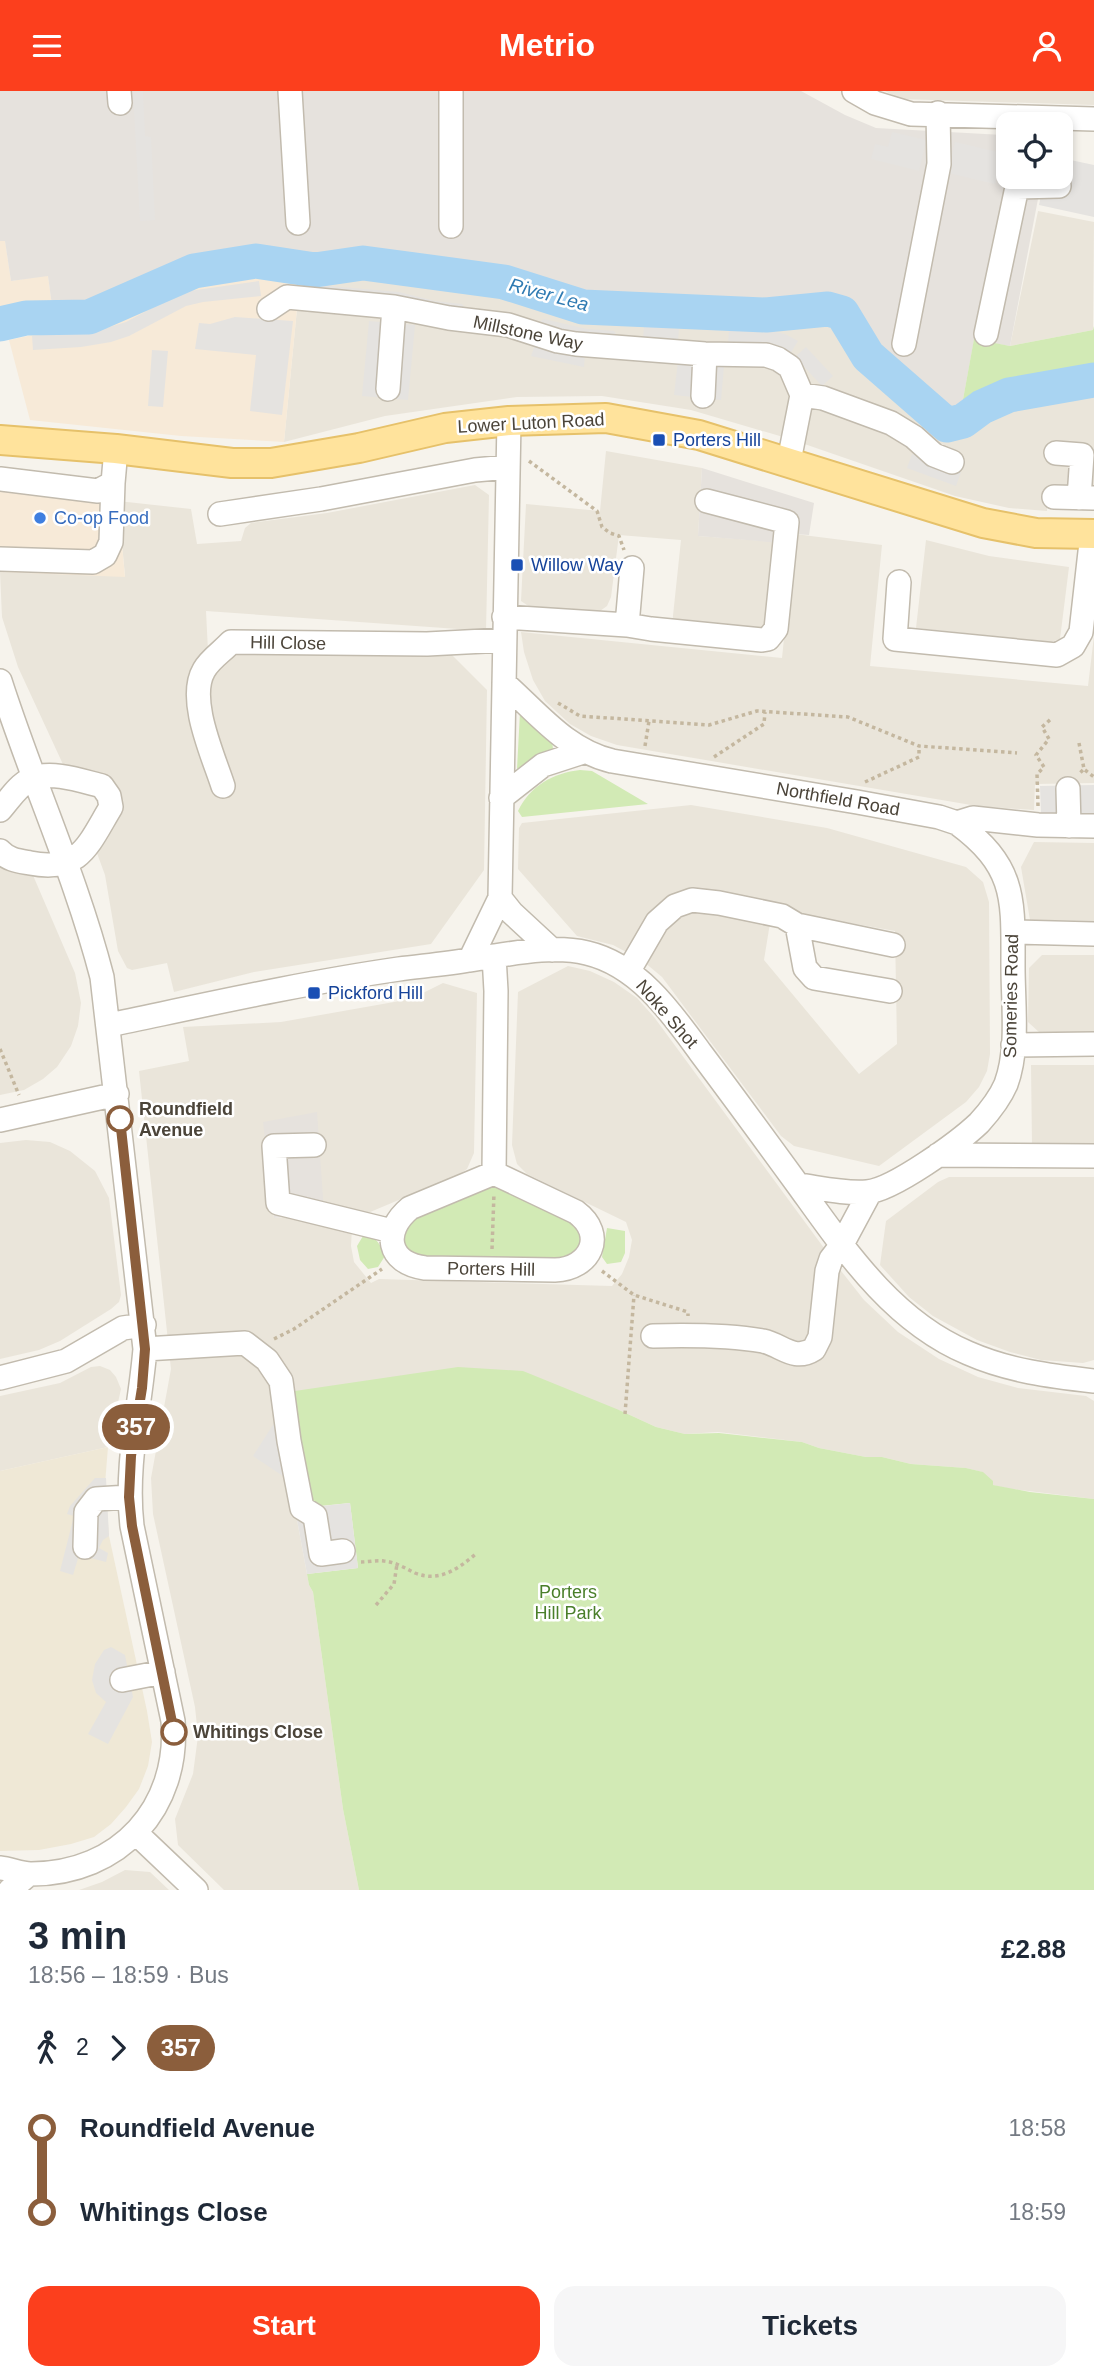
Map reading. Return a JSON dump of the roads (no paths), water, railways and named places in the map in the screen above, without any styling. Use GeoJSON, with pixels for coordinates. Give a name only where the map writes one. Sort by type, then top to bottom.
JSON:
{"type":"FeatureCollection","features":[{"type":"Feature","properties":{"kind":"main road","name":"Lower Luton Road"},"geometry":{"type":"LineString","coordinates":[[0,440],[117,449],[232,463],[271,463],[359,448],[445,428],[508,444],[606,418],[699,435],[789,461],[940,512],[983,523],[1036,533],[1093,534]]}},
{"type":"Feature","properties":{"kind":"street"},"geometry":{"type":"LineString","coordinates":[[290,91],[298,223]]}},
{"type":"Feature","properties":{"kind":"street"},"geometry":{"type":"LineString","coordinates":[[451,91],[451,226]]}},
{"type":"Feature","properties":{"kind":"street"},"geometry":{"type":"LineString","coordinates":[[854,91],[875,103],[911,114],[1094,119]]}},
{"type":"Feature","properties":{"kind":"street"},"geometry":{"type":"LineString","coordinates":[[904,344],[939,164],[938,113]]}},
{"type":"Feature","properties":{"kind":"street"},"geometry":{"type":"LineString","coordinates":[[986,334],[1017,189]]}},
{"type":"Feature","properties":{"kind":"street","name":"Millstone Way"},"geometry":{"type":"LineString","coordinates":[[269,309],[287,297],[394,307],[449,318],[508,325],[576,344],[705,354],[766,355],[790,367],[802,394]]}},
{"type":"Feature","properties":{"kind":"street"},"geometry":{"type":"LineString","coordinates":[[388,389],[394,307]]}},
{"type":"Feature","properties":{"kind":"street"},"geometry":{"type":"LineString","coordinates":[[702,396],[705,354]]}},
{"type":"Feature","properties":{"kind":"street"},"geometry":{"type":"LineString","coordinates":[[789,461],[802,394],[823,398],[891,423],[914,437],[934,455],[953,462]]}},
{"type":"Feature","properties":{"kind":"street"},"geometry":{"type":"LineString","coordinates":[[470,960],[500,898],[508,444]]}},
{"type":"Feature","properties":{"kind":"street","name":"Lower Luton Road"},"geometry":{"type":"LineString","coordinates":[[220,515],[475,470],[508,444]]}},
{"type":"Feature","properties":{"kind":"street"},"geometry":{"type":"LineString","coordinates":[[0,559],[93,562],[105,555],[111,542],[117,449]]}},
{"type":"Feature","properties":{"kind":"street"},"geometry":{"type":"LineString","coordinates":[[1054,497],[1086,498],[1082,455],[1056,453]]}},
{"type":"Feature","properties":{"kind":"street"},"geometry":{"type":"LineString","coordinates":[[0,478],[98,491],[113,484]]}},
{"type":"Feature","properties":{"kind":"street"},"geometry":{"type":"LineString","coordinates":[[504,629],[627,625],[762,640],[773,635],[776,629],[787,522],[707,501]]}},
{"type":"Feature","properties":{"kind":"street"},"geometry":{"type":"LineString","coordinates":[[899,582],[895,639],[1062,654],[1073,646],[1081,632],[1093,534]]}},
{"type":"Feature","properties":{"kind":"street"},"geometry":{"type":"LineString","coordinates":[[627,625],[632,568]]}},
{"type":"Feature","properties":{"kind":"street","name":"Hill Close"},"geometry":{"type":"LineString","coordinates":[[223,786],[197,700],[198,682],[205,667],[231,642],[427,644],[504,629]]}},
{"type":"Feature","properties":{"kind":"street"},"geometry":{"type":"LineString","coordinates":[[0,681],[32,778],[93,942],[102,977],[144,1325],[142,1388],[131,1456],[129,1497],[139,1564],[173,1721],[173,1759],[160,1798],[136,1833],[100,1859],[57,1881],[0,1868]]}},
{"type":"Feature","properties":{"kind":"street","name":"Northfield Road"},"geometry":{"type":"LineString","coordinates":[[504,683],[558,734],[583,752],[611,761],[857,802],[939,817],[957,823],[973,818],[1027,825],[1094,826]]}},
{"type":"Feature","properties":{"kind":"street"},"geometry":{"type":"LineString","coordinates":[[501,797],[543,765],[583,752]]}},
{"type":"Feature","properties":{"kind":"street"},"geometry":{"type":"LineString","coordinates":[[0,810],[20,787],[32,778],[51,776],[102,786],[109,796],[111,807],[79,855],[66,864],[48,866],[12,859],[0,851]]}},
{"type":"Feature","properties":{"kind":"street"},"geometry":{"type":"LineString","coordinates":[[1068,789],[1069,826]]}},
{"type":"Feature","properties":{"kind":"street","name":"Someries Road"},"geometry":{"type":"LineString","coordinates":[[870,1192],[897,1180],[938,1155],[976,1125],[993,1105],[1006,1083],[1013,1045],[1013,932],[1009,888],[996,860],[978,838],[957,823]]}},
{"type":"Feature","properties":{"kind":"street"},"geometry":{"type":"LineString","coordinates":[[996,860],[1027,825]]}},
{"type":"Feature","properties":{"kind":"street"},"geometry":{"type":"LineString","coordinates":[[500,898],[512,913],[552,950]]}},
{"type":"Feature","properties":{"kind":"street"},"geometry":{"type":"LineString","coordinates":[[628,972],[657,922],[675,906],[692,900],[782,916],[797,925],[893,944]]}},
{"type":"Feature","properties":{"kind":"street"},"geometry":{"type":"LineString","coordinates":[[797,925],[805,968],[809,975],[822,980],[890,992]]}},
{"type":"Feature","properties":{"kind":"street"},"geometry":{"type":"LineString","coordinates":[[1013,932],[1094,934]]}},
{"type":"Feature","properties":{"kind":"street","name":"Noke Shot"},"geometry":{"type":"LineString","coordinates":[[109,1025],[268,992],[398,969],[494,956],[552,950],[587,953],[604,958],[648,987],[687,1034],[841,1246],[904,1314],[965,1352],[1007,1368],[1094,1381]]}},
{"type":"Feature","properties":{"kind":"street"},"geometry":{"type":"LineString","coordinates":[[314,1145],[274,1146],[278,1203],[392,1231],[400,1216],[410,1208],[494,1173],[494,956]]}},
{"type":"Feature","properties":{"kind":"street"},"geometry":{"type":"LineString","coordinates":[[1013,1045],[1094,1044]]}},
{"type":"Feature","properties":{"kind":"street"},"geometry":{"type":"LineString","coordinates":[[0,1120],[117,1094]]}},
{"type":"Feature","properties":{"kind":"street"},"geometry":{"type":"LineString","coordinates":[[976,1125],[986,1155]]}},
{"type":"Feature","properties":{"kind":"street"},"geometry":{"type":"LineString","coordinates":[[938,1155],[1094,1156]]}},
{"type":"Feature","properties":{"kind":"street","name":"Porters Hill"},"geometry":{"type":"LineString","coordinates":[[392,1231],[394,1247],[399,1256],[406,1263],[425,1268],[565,1270],[573,1268],[585,1258],[593,1243],[593,1235],[584,1218],[494,1173]]}},
{"type":"Feature","properties":{"kind":"street"},"geometry":{"type":"LineString","coordinates":[[653,1336],[687,1335],[765,1341],[791,1354],[808,1353],[814,1349],[820,1337],[827,1271],[831,1259],[841,1246],[870,1192],[798,1185]]}},
{"type":"Feature","properties":{"kind":"street"},"geometry":{"type":"LineString","coordinates":[[0,1378],[66,1361],[123,1328],[144,1325]]}},
{"type":"Feature","properties":{"kind":"street"},"geometry":{"type":"LineString","coordinates":[[145,1349],[245,1343],[267,1360],[281,1381],[302,1508],[315,1516],[321,1554],[342,1551]]}},
{"type":"Feature","properties":{"kind":"street"},"geometry":{"type":"LineString","coordinates":[[85,1547],[86,1512],[96,1499],[129,1497]]}},
{"type":"Feature","properties":{"kind":"street"},"geometry":{"type":"LineString","coordinates":[[122,1680],[163,1672]]}},
{"type":"Feature","properties":{"kind":"street"},"geometry":{"type":"LineString","coordinates":[[136,1833],[196,1890]]}},
{"type":"Feature","properties":{"kind":"street"},"geometry":{"type":"LineString","coordinates":[[10,1890],[29,1874]]}},
{"type":"Feature","properties":{"kind":"waterway","name":"River Lea"},"geometry":{"type":"LineString","coordinates":[[0,324],[26,318],[89,317],[194,271],[256,261],[315,270],[363,263],[504,282],[583,307],[766,315],[828,309],[842,313],[868,356],[947,425],[963,421],[982,407],[1009,395],[1094,380]]}},
{"type":"Feature","properties":{"kind":"place","name":"Porters Hill"},"geometry":{"type":"Point","coordinates":[659,440]}},
{"type":"Feature","properties":{"kind":"place","name":"Co-op Food"},"geometry":{"type":"Point","coordinates":[40,518]}},
{"type":"Feature","properties":{"kind":"place","name":"Willow Way"},"geometry":{"type":"Point","coordinates":[517,565]}},
{"type":"Feature","properties":{"kind":"place","name":"Pickford Hill"},"geometry":{"type":"Point","coordinates":[314,993]}},
{"type":"Feature","properties":{"kind":"place","name":"Roundfield Avenue"},"geometry":{"type":"Point","coordinates":[120,1119]}},
{"type":"Feature","properties":{"kind":"place","name":"Whitings Close"},"geometry":{"type":"Point","coordinates":[174,1732]}},
{"type":"Feature","properties":{"kind":"park label","name":"Porters Hill Park"},"geometry":{"type":"Point","coordinates":[568,1602]}}]}
